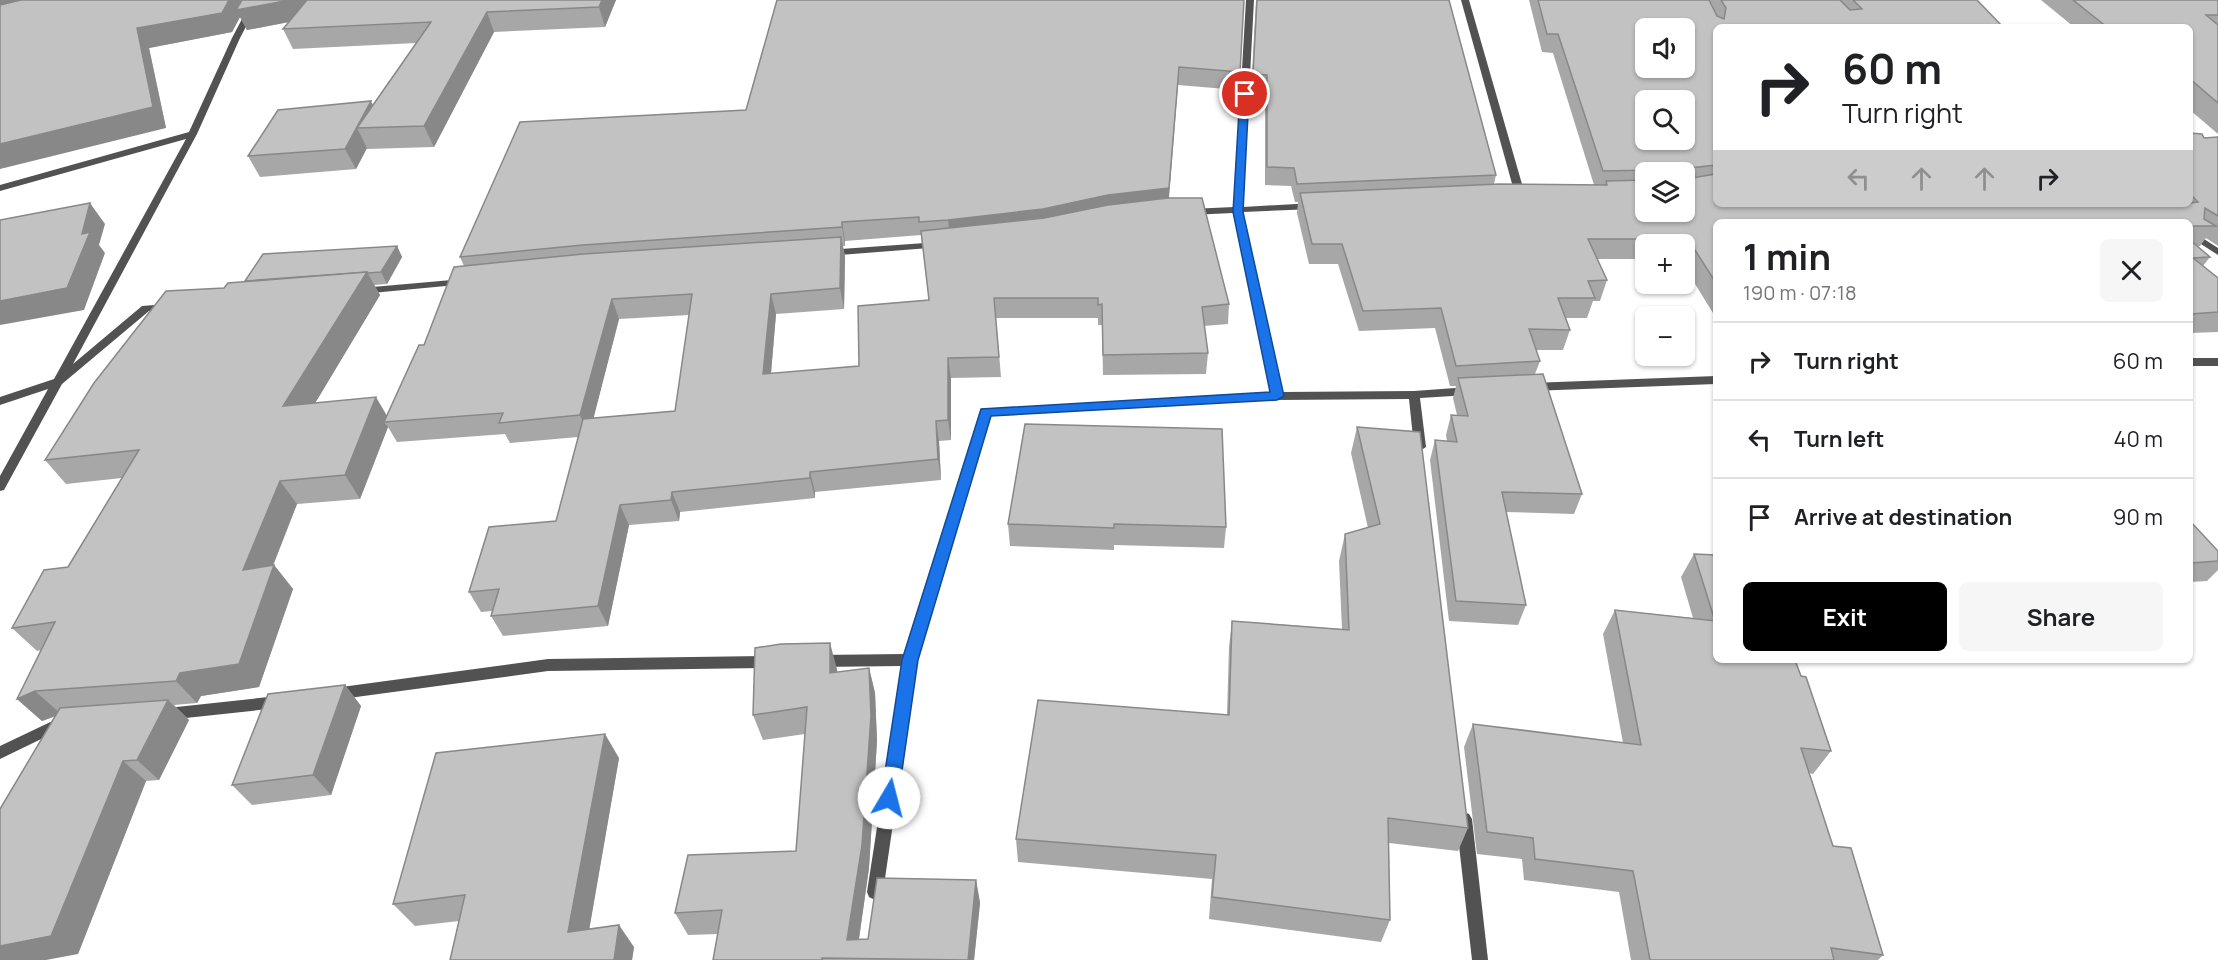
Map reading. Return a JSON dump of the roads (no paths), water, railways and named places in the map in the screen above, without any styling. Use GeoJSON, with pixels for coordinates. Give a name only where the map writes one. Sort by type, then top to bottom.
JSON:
{"type":"FeatureCollection","features":[{"type":"Feature","properties":{"kind":"street"},"geometry":{"type":"LineString","coordinates":[[0,487],[193,134],[236,38],[256,0]]}},
{"type":"Feature","properties":{"kind":"street"},"geometry":{"type":"LineString","coordinates":[[1250,0],[1238,212],[1277,396]]}},
{"type":"Feature","properties":{"kind":"street"},"geometry":{"type":"LineString","coordinates":[[1465,0],[1521,198]]}},
{"type":"Feature","properties":{"kind":"street"},"geometry":{"type":"LineString","coordinates":[[0,188],[193,134]]}},
{"type":"Feature","properties":{"kind":"street"},"geometry":{"type":"LineString","coordinates":[[1510,198],[1533,198]]}},
{"type":"Feature","properties":{"kind":"street"},"geometry":{"type":"LineString","coordinates":[[1179,212],[1238,212],[1328,205]]}},
{"type":"Feature","properties":{"kind":"street"},"geometry":{"type":"LineString","coordinates":[[2193,235],[2218,252]]}},
{"type":"Feature","properties":{"kind":"street"},"geometry":{"type":"LineString","coordinates":[[818,254],[950,244]]}},
{"type":"Feature","properties":{"kind":"street"},"geometry":{"type":"LineString","coordinates":[[344,293],[473,281]]}},
{"type":"Feature","properties":{"kind":"street"},"geometry":{"type":"LineString","coordinates":[[0,401],[59,381],[146,308],[181,306]]}},
{"type":"Feature","properties":{"kind":"street"},"geometry":{"type":"LineString","coordinates":[[2193,362],[2218,362]]}},
{"type":"Feature","properties":{"kind":"street"},"geometry":{"type":"LineString","coordinates":[[1517,388],[1713,380]]}},
{"type":"Feature","properties":{"kind":"street"},"geometry":{"type":"LineString","coordinates":[[874,902],[910,660],[985,412],[1277,396],[1414,395],[1483,390]]}},
{"type":"Feature","properties":{"kind":"street"},"geometry":{"type":"LineString","coordinates":[[1414,395],[1422,466]]}},
{"type":"Feature","properties":{"kind":"street"},"geometry":{"type":"LineString","coordinates":[[805,661],[910,660]]}},
{"type":"Feature","properties":{"kind":"street"},"geometry":{"type":"LineString","coordinates":[[318,696],[548,665],[781,662]]}},
{"type":"Feature","properties":{"kind":"street"},"geometry":{"type":"LineString","coordinates":[[155,715],[295,699]]}},
{"type":"Feature","properties":{"kind":"street"},"geometry":{"type":"LineString","coordinates":[[0,753],[61,722],[72,722]]}},
{"type":"Feature","properties":{"kind":"street"},"geometry":{"type":"LineString","coordinates":[[1462,807],[1480,960]]}}]}
